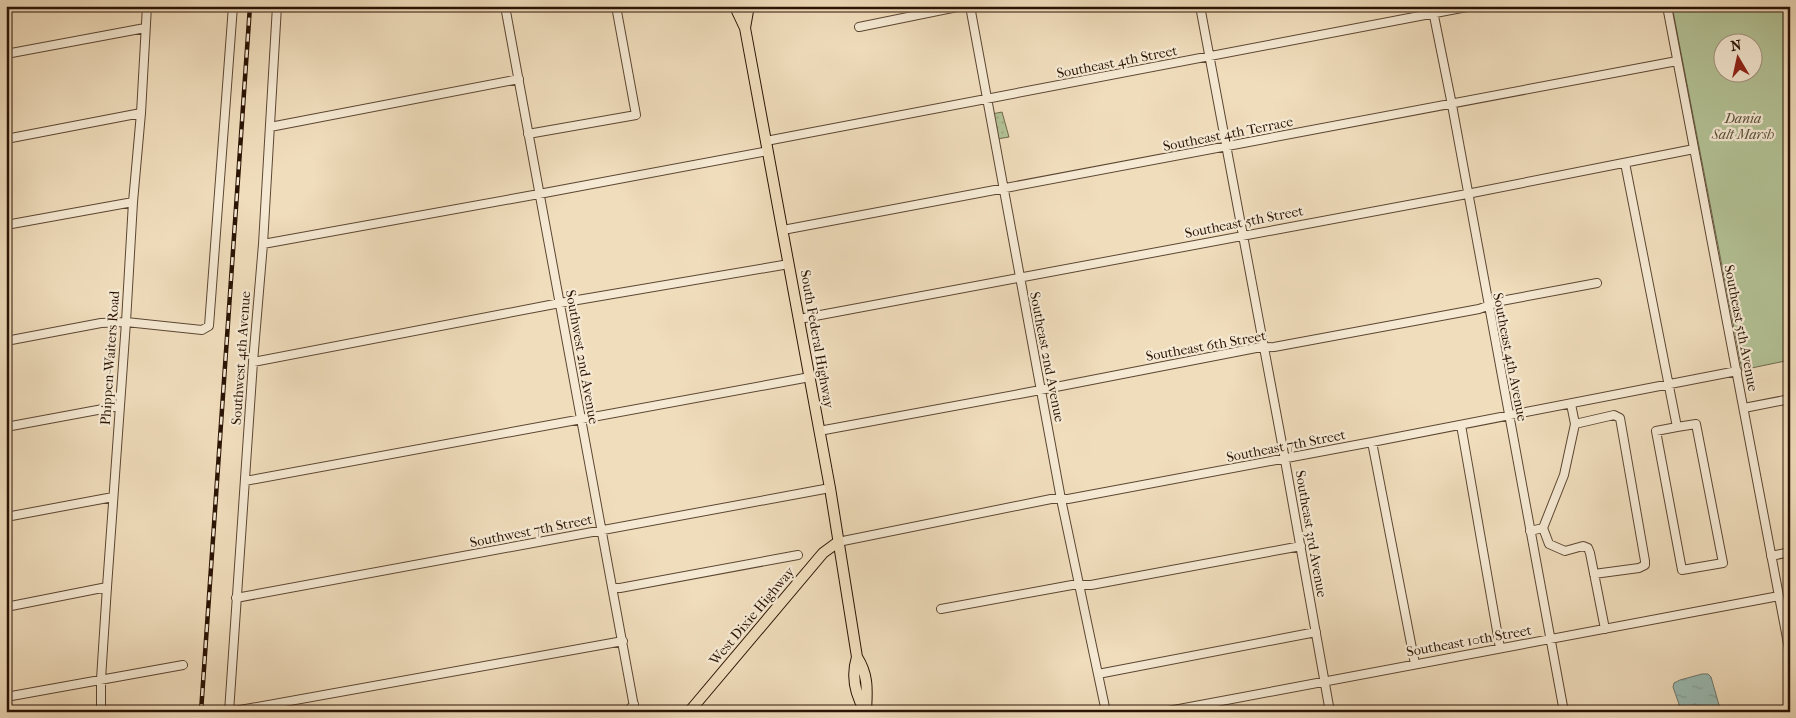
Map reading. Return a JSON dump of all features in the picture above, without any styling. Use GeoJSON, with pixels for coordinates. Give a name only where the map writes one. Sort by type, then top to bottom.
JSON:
{"type":"FeatureCollection","features":[{"type":"Feature","properties":{"kind":"main road","name":"South Federal Highway"},"geometry":{"type":"LineString","coordinates":[[736,6],[745,28],[820,431],[857,657],[853,671],[858,698],[865,711]]}},
{"type":"Feature","properties":{"kind":"main road","name":"South Federal Highway"},"geometry":{"type":"LineString","coordinates":[[745,28],[747,6]]}},
{"type":"Feature","properties":{"kind":"main road","name":"West Dixie Highway"},"geometry":{"type":"LineString","coordinates":[[689,712],[823,553],[838,542]]}},
{"type":"Feature","properties":{"kind":"street","name":"Phippen-Waiters Road"},"geometry":{"type":"LineString","coordinates":[[101,712],[101,679],[112,497],[141,113],[147,6]]}},
{"type":"Feature","properties":{"kind":"street"},"geometry":{"type":"LineString","coordinates":[[6,341],[101,323],[126,322],[202,330],[209,326],[233,6]]}},
{"type":"Feature","properties":{"kind":"street","name":"Southwest 4th Avenue"},"geometry":{"type":"LineString","coordinates":[[229,712],[263,244],[277,6]]}},
{"type":"Feature","properties":{"kind":"street","name":"Southwest 2nd Avenue"},"geometry":{"type":"LineString","coordinates":[[505,6],[635,708]]}},
{"type":"Feature","properties":{"kind":"street"},"geometry":{"type":"LineString","coordinates":[[528,134],[636,116],[616,6]]}},
{"type":"Feature","properties":{"kind":"street"},"geometry":{"type":"LineString","coordinates":[[859,27],[962,6]]}},
{"type":"Feature","properties":{"kind":"street","name":"Southeast 2nd Avenue"},"geometry":{"type":"LineString","coordinates":[[970,6],[1061,499],[1106,712]]}},
{"type":"Feature","properties":{"kind":"street","name":"Southeast 3rd Avenue"},"geometry":{"type":"LineString","coordinates":[[1200,6],[1285,458],[1330,712]]}},
{"type":"Feature","properties":{"kind":"street","name":"Southeast 4th Street"},"geometry":{"type":"LineString","coordinates":[[263,244],[539,194],[986,99],[1210,57],[1432,10],[1472,6]]}},
{"type":"Feature","properties":{"kind":"street","name":"Southeast 5th Avenue"},"geometry":{"type":"LineString","coordinates":[[1667,6],[1790,654]]}},
{"type":"Feature","properties":{"kind":"street","name":"Southeast 4th Avenue"},"geometry":{"type":"LineString","coordinates":[[1432,10],[1452,105],[1564,712]]}},
{"type":"Feature","properties":{"kind":"street"},"geometry":{"type":"LineString","coordinates":[[6,54],[145,28]]}},
{"type":"Feature","properties":{"kind":"street","name":"Southeast 4th Terrace"},"geometry":{"type":"LineString","coordinates":[[782,230],[1677,61]]}},
{"type":"Feature","properties":{"kind":"street"},"geometry":{"type":"LineString","coordinates":[[270,127],[519,80]]}},
{"type":"Feature","properties":{"kind":"street"},"geometry":{"type":"LineString","coordinates":[[6,139],[141,113]]}},
{"type":"Feature","properties":{"kind":"street","name":"Southeast 5th Street"},"geometry":{"type":"LineString","coordinates":[[799,319],[1467,194],[1694,149]]}},
{"type":"Feature","properties":{"kind":"street"},"geometry":{"type":"LineString","coordinates":[[1625,163],[1677,427]]}},
{"type":"Feature","properties":{"kind":"street"},"geometry":{"type":"LineString","coordinates":[[6,225],[133,202]]}},
{"type":"Feature","properties":{"kind":"street"},"geometry":{"type":"LineString","coordinates":[[253,362],[560,302],[789,264]]}},
{"type":"Feature","properties":{"kind":"street","name":"Southeast 6th Street"},"geometry":{"type":"LineString","coordinates":[[820,431],[1263,347],[1284,346],[1479,309],[1501,301],[1597,283]]}},
{"type":"Feature","properties":{"kind":"street","name":"Southeast 7th Street"},"geometry":{"type":"LineString","coordinates":[[838,542],[1051,499],[1061,499],[1372,442],[1737,371]]}},
{"type":"Feature","properties":{"kind":"street"},"geometry":{"type":"LineString","coordinates":[[245,481],[810,377]]}},
{"type":"Feature","properties":{"kind":"street"},"geometry":{"type":"LineString","coordinates":[[1744,408],[1790,399]]}},
{"type":"Feature","properties":{"kind":"street"},"geometry":{"type":"LineString","coordinates":[[1571,404],[1575,424],[1564,475],[1542,528],[1549,544],[1565,551],[1583,546],[1588,548],[1605,629]]}},
{"type":"Feature","properties":{"kind":"street"},"geometry":{"type":"LineString","coordinates":[[6,427],[119,406]]}},
{"type":"Feature","properties":{"kind":"street"},"geometry":{"type":"LineString","coordinates":[[1575,424],[1614,415],[1620,418],[1645,557],[1645,565],[1638,568],[1594,574]]}},
{"type":"Feature","properties":{"kind":"street"},"geometry":{"type":"LineString","coordinates":[[1696,424],[1723,563],[1682,570],[1656,431],[1677,427],[1696,424]]}},
{"type":"Feature","properties":{"kind":"street"},"geometry":{"type":"LineString","coordinates":[[1461,425],[1500,648]]}},
{"type":"Feature","properties":{"kind":"street"},"geometry":{"type":"LineString","coordinates":[[1372,442],[1414,664]]}},
{"type":"Feature","properties":{"kind":"street","name":"Southwest 7th Street"},"geometry":{"type":"LineString","coordinates":[[236,598],[830,488]]}},
{"type":"Feature","properties":{"kind":"street"},"geometry":{"type":"LineString","coordinates":[[6,517],[112,497]]}},
{"type":"Feature","properties":{"kind":"street"},"geometry":{"type":"LineString","coordinates":[[1530,531],[1542,528]]}},
{"type":"Feature","properties":{"kind":"street"},"geometry":{"type":"LineString","coordinates":[[941,609],[1080,585],[1090,585],[1301,546]]}},
{"type":"Feature","properties":{"kind":"street"},"geometry":{"type":"LineString","coordinates":[[1771,556],[1790,552]]}},
{"type":"Feature","properties":{"kind":"street"},"geometry":{"type":"LineString","coordinates":[[613,588],[797,555]]}},
{"type":"Feature","properties":{"kind":"street"},"geometry":{"type":"LineString","coordinates":[[6,606],[107,588]]}},
{"type":"Feature","properties":{"kind":"street","name":"Southeast 10th Street"},"geometry":{"type":"LineString","coordinates":[[1163,712],[1779,596]]}},
{"type":"Feature","properties":{"kind":"street"},"geometry":{"type":"LineString","coordinates":[[1098,674],[1316,632]]}},
{"type":"Feature","properties":{"kind":"street"},"geometry":{"type":"LineString","coordinates":[[229,712],[623,641]]}},
{"type":"Feature","properties":{"kind":"street"},"geometry":{"type":"LineString","coordinates":[[6,696],[182,665]]}},
{"type":"Feature","properties":{"kind":"street"},"geometry":{"type":"LineString","coordinates":[[627,712],[635,708]]}},
{"type":"Feature","properties":{"kind":"green space","name":"Dania Salt Marsh"},"geometry":{"type":"Polygon","coordinates":[[[1672,6],[1790,6],[1790,360],[1742,370],[1672,6]]]}},
{"type":"Feature","properties":{"kind":"green space"},"geometry":{"type":"Polygon","coordinates":[[[1002,112],[1009,137],[997,139],[992,114],[1002,112]]]}},
{"type":"Feature","properties":{"kind":"water"},"geometry":{"type":"Polygon","coordinates":[[[1702,674],[1708,674],[1711,677],[1721,712],[1676,712],[1679,704],[1673,687],[1674,683],[1702,674]]]}},
{"type":"Feature","properties":{"kind":"railway"},"geometry":{"type":"LineString","coordinates":[[201,712],[250,6]]}}]}
